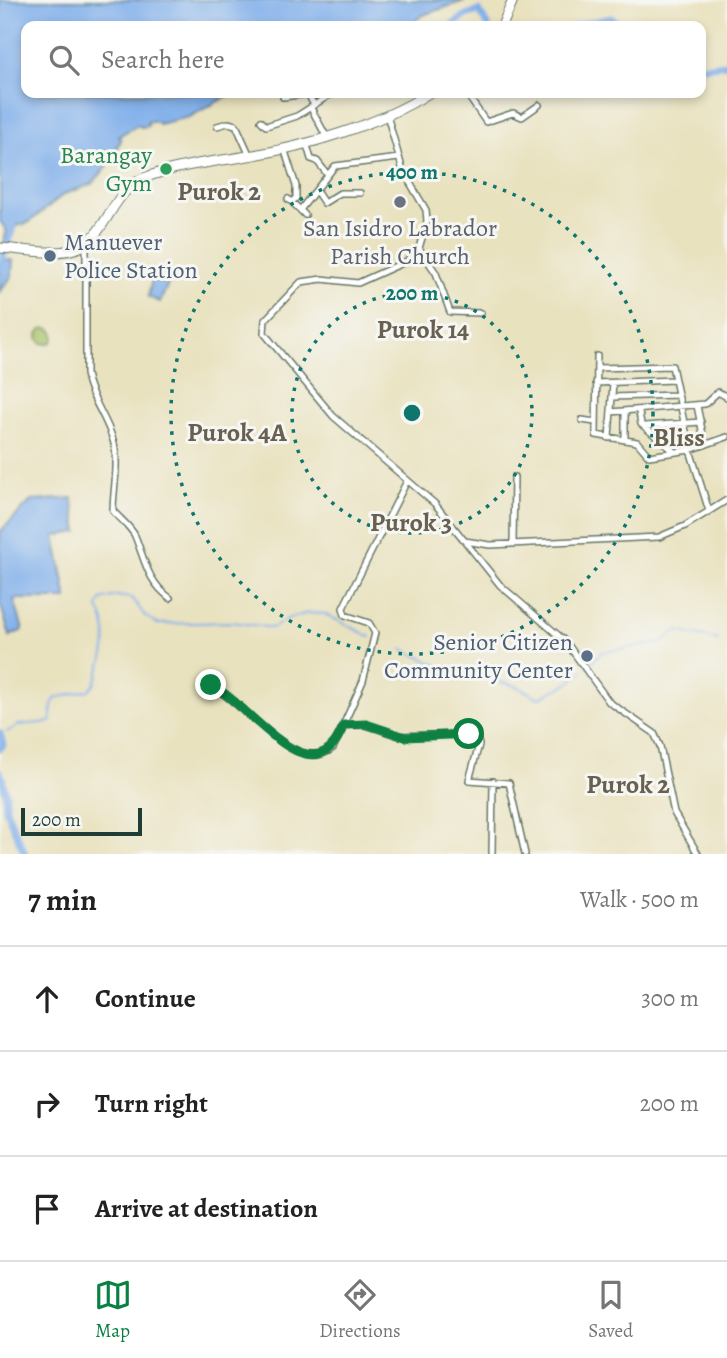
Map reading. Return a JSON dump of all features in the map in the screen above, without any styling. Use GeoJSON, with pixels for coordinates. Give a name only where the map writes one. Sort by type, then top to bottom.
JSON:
{"type":"FeatureCollection","features":[{"type":"Feature","properties":{"kind":"highway"},"geometry":{"type":"LineString","coordinates":[[504,21],[513,0]]}},
{"type":"Feature","properties":{"kind":"highway"},"geometry":{"type":"LineString","coordinates":[[0,248],[69,250],[86,241],[121,194],[140,180],[190,164],[250,156],[306,142],[387,114],[419,98]]}},
{"type":"Feature","properties":{"kind":"street"},"geometry":{"type":"LineString","coordinates":[[309,98],[326,136]]}},
{"type":"Feature","properties":{"kind":"street"},"geometry":{"type":"LineString","coordinates":[[261,121],[264,125],[271,124],[325,98]]}},
{"type":"Feature","properties":{"kind":"street"},"geometry":{"type":"LineString","coordinates":[[469,98],[486,122],[513,113],[520,118],[539,105]]}},
{"type":"Feature","properties":{"kind":"street"},"geometry":{"type":"LineString","coordinates":[[387,114],[410,186],[427,215],[419,248],[407,261],[358,283],[322,279],[301,282],[265,320],[263,328],[271,345],[333,416],[443,512],[500,585],[557,633],[609,702],[646,725],[657,737],[674,813],[698,854]]}},
{"type":"Feature","properties":{"kind":"street"},"geometry":{"type":"LineString","coordinates":[[217,126],[228,123],[236,125],[250,156]]}},
{"type":"Feature","properties":{"kind":"street"},"geometry":{"type":"LineString","coordinates":[[306,142],[312,159],[327,174]]}},
{"type":"Feature","properties":{"kind":"street"},"geometry":{"type":"LineString","coordinates":[[284,148],[297,196],[290,201],[302,213],[327,174],[340,164],[399,158]]}},
{"type":"Feature","properties":{"kind":"street"},"geometry":{"type":"LineString","coordinates":[[316,191],[323,202],[340,193],[360,193]]}},
{"type":"Feature","properties":{"kind":"street"},"geometry":{"type":"LineString","coordinates":[[86,241],[86,374],[89,390],[103,414],[116,449],[113,511],[134,534],[141,557],[156,588],[170,598]]}},
{"type":"Feature","properties":{"kind":"street"},"geometry":{"type":"LineString","coordinates":[[419,248],[436,273],[450,312],[481,313]]}},
{"type":"Feature","properties":{"kind":"street"},"geometry":{"type":"LineString","coordinates":[[597,356],[596,435],[625,439],[641,445],[647,456],[690,450],[727,437]]}},
{"type":"Feature","properties":{"kind":"street"},"geometry":{"type":"LineString","coordinates":[[597,368],[668,364],[672,366],[690,450],[709,511]]}},
{"type":"Feature","properties":{"kind":"street"},"geometry":{"type":"LineString","coordinates":[[596,383],[676,380]]}},
{"type":"Feature","properties":{"kind":"street"},"geometry":{"type":"LineString","coordinates":[[609,438],[613,383]]}},
{"type":"Feature","properties":{"kind":"street"},"geometry":{"type":"LineString","coordinates":[[611,412],[681,409],[707,403],[716,393],[727,397]]}},
{"type":"Feature","properties":{"kind":"street"},"geometry":{"type":"LineString","coordinates":[[612,397],[678,395]]}},
{"type":"Feature","properties":{"kind":"street"},"geometry":{"type":"LineString","coordinates":[[697,406],[705,444]]}},
{"type":"Feature","properties":{"kind":"street"},"geometry":{"type":"LineString","coordinates":[[639,412],[644,426],[676,453]]}},
{"type":"Feature","properties":{"kind":"street"},"geometry":{"type":"LineString","coordinates":[[625,413],[625,439]]}},
{"type":"Feature","properties":{"kind":"street"},"geometry":{"type":"LineString","coordinates":[[582,420],[595,422]]}},
{"type":"Feature","properties":{"kind":"street"},"geometry":{"type":"LineString","coordinates":[[644,426],[701,422]]}},
{"type":"Feature","properties":{"kind":"street"},"geometry":{"type":"LineString","coordinates":[[513,543],[514,477]]}},
{"type":"Feature","properties":{"kind":"street"},"geometry":{"type":"LineString","coordinates":[[203,683],[224,692],[237,707],[260,722],[286,745],[308,756],[324,754],[333,748],[363,681],[375,630],[369,623],[345,615],[343,610],[407,481]]}},
{"type":"Feature","properties":{"kind":"street"},"geometry":{"type":"LineString","coordinates":[[465,541],[513,543],[659,537],[727,500]]}},
{"type":"Feature","properties":{"kind":"street"},"geometry":{"type":"LineString","coordinates":[[344,725],[366,724],[405,737],[476,734],[479,745],[470,780],[507,781],[511,786],[524,854]]}},
{"type":"Feature","properties":{"kind":"street"},"geometry":{"type":"LineString","coordinates":[[492,781],[492,854]]}},
{"type":"Feature","properties":{"kind":"green space"},"geometry":{"type":"Polygon","coordinates":[[[46,328],[54,336],[46,344],[38,336],[46,328]]]}},
{"type":"Feature","properties":{"kind":"water"},"geometry":{"type":"Polygon","coordinates":[[[0,0],[467,0],[423,15],[415,21],[21,21],[21,98],[224,98],[189,117],[159,124],[155,121],[147,122],[148,126],[138,125],[119,136],[121,140],[105,169],[92,184],[64,194],[28,223],[12,227],[14,230],[10,247],[2,246],[7,231],[0,221],[0,0]]]}},
{"type":"Feature","properties":{"kind":"water"},"geometry":{"type":"Polygon","coordinates":[[[0,260],[13,260],[12,276],[0,292],[0,260]]]}},
{"type":"Feature","properties":{"kind":"water"},"geometry":{"type":"Polygon","coordinates":[[[152,279],[168,284],[160,302],[148,297],[152,279]]]}},
{"type":"Feature","properties":{"kind":"water"},"geometry":{"type":"Polygon","coordinates":[[[72,498],[78,532],[55,536],[67,599],[14,599],[23,630],[10,636],[0,603],[0,532],[31,501],[72,498]]]}},
{"type":"Feature","properties":{"kind":"waterway"},"geometry":{"type":"LineString","coordinates":[[458,21],[479,11],[485,21]]}},
{"type":"Feature","properties":{"kind":"waterway"},"geometry":{"type":"LineString","coordinates":[[598,21],[611,18],[615,21]]}},
{"type":"Feature","properties":{"kind":"waterway"},"geometry":{"type":"LineString","coordinates":[[706,66],[727,64]]}},
{"type":"Feature","properties":{"kind":"waterway"},"geometry":{"type":"LineString","coordinates":[[0,267],[13,227]]}},
{"type":"Feature","properties":{"kind":"waterway"},"geometry":{"type":"LineString","coordinates":[[7,732],[18,725],[51,722],[52,704],[56,698],[89,690],[94,685],[104,656],[106,637],[103,617],[98,608],[101,600],[116,596],[132,598],[145,616],[157,624],[233,622],[273,628],[287,619],[308,613],[325,614],[371,637]]}},
{"type":"Feature","properties":{"kind":"waterway"},"geometry":{"type":"LineString","coordinates":[[587,667],[602,652],[661,643],[677,631],[718,640]]}},
{"type":"Feature","properties":{"kind":"waterway"},"geometry":{"type":"LineString","coordinates":[[402,649],[444,668],[516,686],[539,698],[569,683],[583,671]]}},
{"type":"Feature","properties":{"kind":"waterway"},"geometry":{"type":"LineString","coordinates":[[0,733],[3,745],[0,748]]}},
{"type":"Feature","properties":{"kind":"waterway"},"geometry":{"type":"LineString","coordinates":[[0,772],[6,794],[6,810],[25,854]]}},
{"type":"Feature","properties":{"kind":"place","name":"Barangay Gym"},"geometry":{"type":"Point","coordinates":[166,169]}},
{"type":"Feature","properties":{"kind":"place","name":"San Isidro Labrador Parish Church"},"geometry":{"type":"Point","coordinates":[400,202]}},
{"type":"Feature","properties":{"kind":"place","name":"Manuever Police Station"},"geometry":{"type":"Point","coordinates":[50,256]}},
{"type":"Feature","properties":{"kind":"place","name":"Senior Citizen Community Center"},"geometry":{"type":"Point","coordinates":[587,656]}},
{"type":"Feature","properties":{"kind":"district","name":"Purok 2"},"geometry":{"type":"Point","coordinates":[219,191]}},
{"type":"Feature","properties":{"kind":"district","name":"Purok 14"},"geometry":{"type":"Point","coordinates":[423,329]}},
{"type":"Feature","properties":{"kind":"district","name":"Purok 4A"},"geometry":{"type":"Point","coordinates":[237,432]}},
{"type":"Feature","properties":{"kind":"district","name":"Bliss"},"geometry":{"type":"Point","coordinates":[679,437]}},
{"type":"Feature","properties":{"kind":"district","name":"Purok 3"},"geometry":{"type":"Point","coordinates":[411,522]}},
{"type":"Feature","properties":{"kind":"district","name":"Purok 2"},"geometry":{"type":"Point","coordinates":[628,784]}},
{"type":"Feature","properties":{"kind":"route"},"geometry":{"type":"LineString","coordinates":[[211,685],[229,695],[237,707],[260,722],[286,745],[308,756],[324,754],[333,748],[344,725],[366,724],[405,737],[469,734]]}}]}
